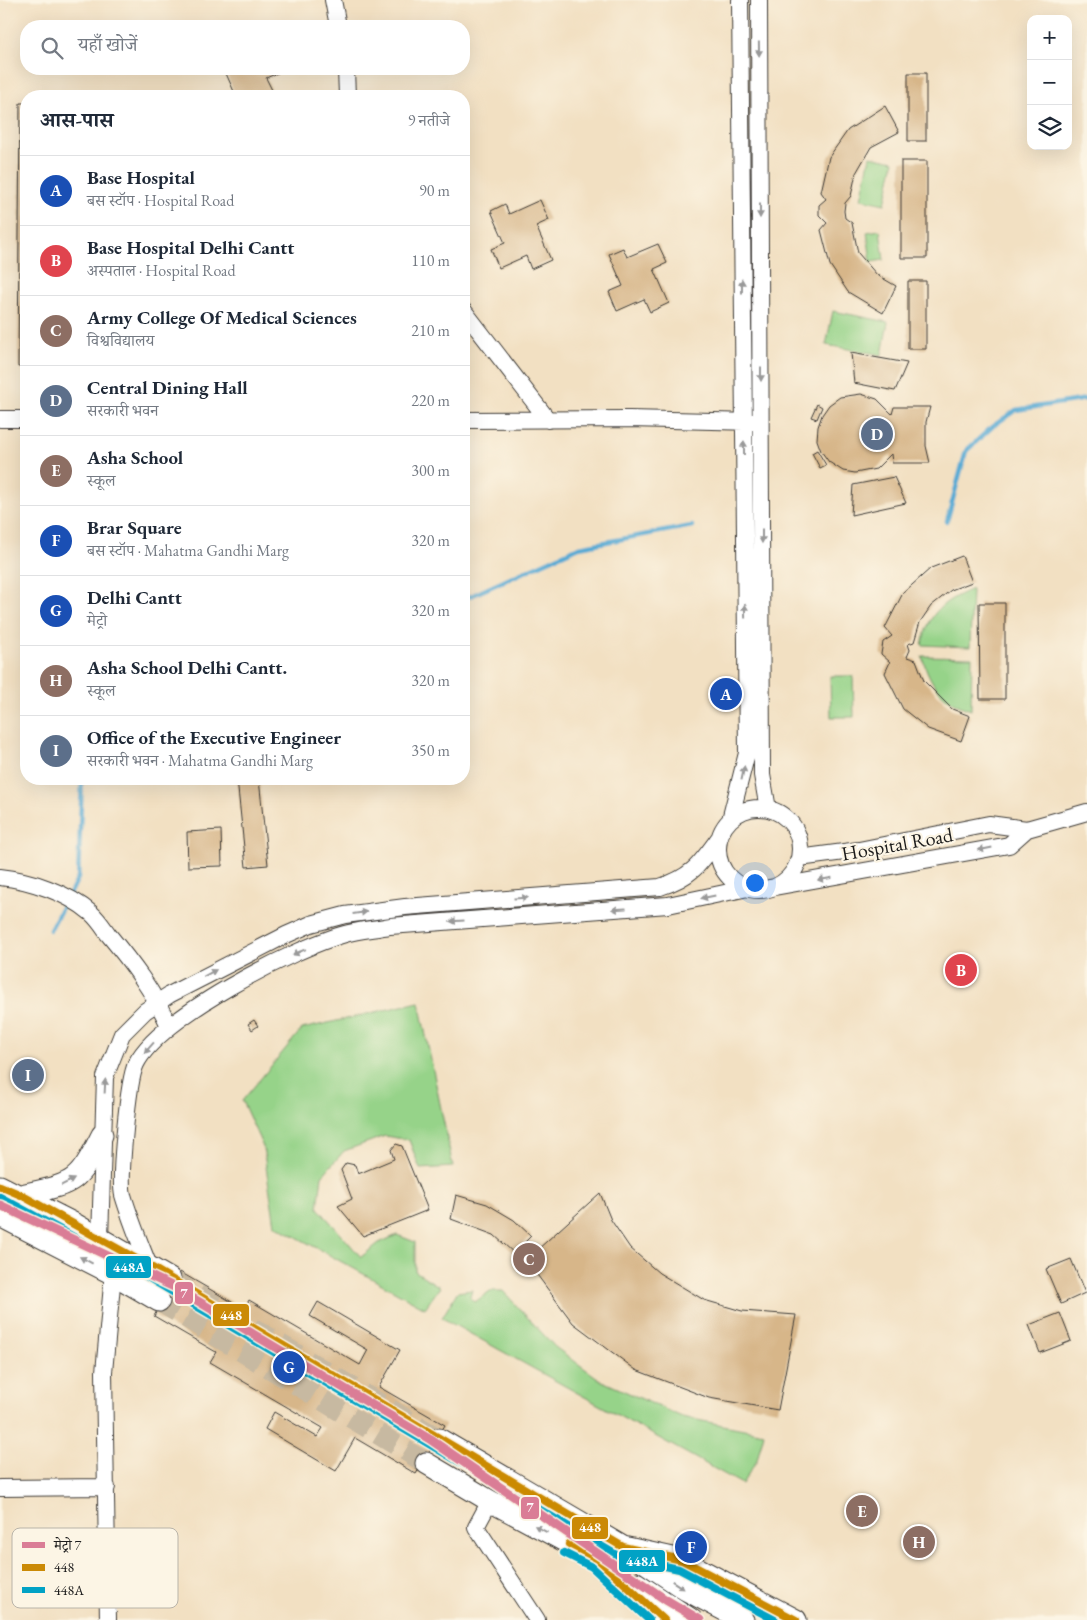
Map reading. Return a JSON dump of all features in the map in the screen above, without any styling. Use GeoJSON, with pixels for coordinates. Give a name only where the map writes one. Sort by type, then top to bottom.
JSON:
{"type":"FeatureCollection","features":[{"type":"Feature","properties":{"kind":"main road"},"geometry":{"type":"LineString","coordinates":[[21,1195],[72,1180],[86,1167],[102,1135]]}},
{"type":"Feature","properties":{"kind":"main road"},"geometry":{"type":"LineString","coordinates":[[0,1186],[21,1195],[170,1279]]}},
{"type":"Feature","properties":{"kind":"main road"},"geometry":{"type":"LineString","coordinates":[[0,1216],[113,1274],[158,1302]]}},
{"type":"Feature","properties":{"kind":"main road"},"geometry":{"type":"LineString","coordinates":[[439,1439],[623,1548],[686,1590],[743,1620]]}},
{"type":"Feature","properties":{"kind":"main road"},"geometry":{"type":"LineString","coordinates":[[426,1463],[656,1594],[692,1620]]}},
{"type":"Feature","properties":{"kind":"main road"},"geometry":{"type":"LineString","coordinates":[[623,1548],[682,1560],[796,1620]]}},
{"type":"Feature","properties":{"kind":"main road"},"geometry":{"type":"LineString","coordinates":[[598,1560],[664,1620]]}},
{"type":"Feature","properties":{"kind":"street"},"geometry":{"type":"LineString","coordinates":[[333,0],[337,20]]}},
{"type":"Feature","properties":{"kind":"street"},"geometry":{"type":"LineString","coordinates":[[100,1239],[102,1135],[106,1077],[122,1034],[145,1011],[158,1002],[228,964],[311,924],[345,915],[405,907],[660,887],[681,880],[699,864],[730,820],[747,753],[740,0]]}},
{"type":"Feature","properties":{"kind":"street"},"geometry":{"type":"LineString","coordinates":[[759,0],[762,775],[768,809]]}},
{"type":"Feature","properties":{"kind":"street"},"geometry":{"type":"LineString","coordinates":[[346,75],[347,90]]}},
{"type":"Feature","properties":{"kind":"street"},"geometry":{"type":"LineString","coordinates":[[470,318],[548,420]]}},
{"type":"Feature","properties":{"kind":"street"},"geometry":{"type":"LineString","coordinates":[[0,419],[20,419]]}},
{"type":"Feature","properties":{"kind":"street"},"geometry":{"type":"LineString","coordinates":[[470,420],[628,419],[761,422]]}},
{"type":"Feature","properties":{"kind":"street"},"geometry":{"type":"LineString","coordinates":[[149,1266],[122,1193],[128,1093],[136,1064],[168,1026],[248,977],[296,952],[345,934],[390,926],[668,905],[748,888],[769,888],[788,878],[799,858],[799,842],[793,826],[786,818],[768,809],[748,810],[730,820]]}},
{"type":"Feature","properties":{"kind":"street","name":"Hospital Road"},"geometry":{"type":"LineString","coordinates":[[799,858],[859,850],[989,824],[1027,829],[1087,812]]}},
{"type":"Feature","properties":{"kind":"street","name":"Hospital Road"},"geometry":{"type":"LineString","coordinates":[[769,888],[1009,844],[1027,829]]}},
{"type":"Feature","properties":{"kind":"street"},"geometry":{"type":"LineString","coordinates":[[719,838],[719,854],[723,869],[734,881],[748,888]]}},
{"type":"Feature","properties":{"kind":"street"},"geometry":{"type":"LineString","coordinates":[[0,877],[12,878],[67,898],[91,913],[129,958],[158,1002],[168,1026]]}},
{"type":"Feature","properties":{"kind":"street"},"geometry":{"type":"LineString","coordinates":[[107,1528],[104,1372],[113,1274]]}},
{"type":"Feature","properties":{"kind":"street"},"geometry":{"type":"LineString","coordinates":[[0,1488],[107,1487]]}},
{"type":"Feature","properties":{"kind":"street"},"geometry":{"type":"LineString","coordinates":[[490,1501],[476,1528],[537,1620]]}},
{"type":"Feature","properties":{"kind":"green space"},"geometry":{"type":"Polygon","coordinates":[[[870,156],[894,161],[885,204],[861,199],[870,156]]]}},
{"type":"Feature","properties":{"kind":"green space"},"geometry":{"type":"Polygon","coordinates":[[[880,230],[884,260],[871,262],[867,232],[880,230]]]}},
{"type":"Feature","properties":{"kind":"green space"},"geometry":{"type":"Polygon","coordinates":[[[833,311],[888,322],[882,355],[826,345],[833,311]]]}},
{"type":"Feature","properties":{"kind":"green space"},"geometry":{"type":"Polygon","coordinates":[[[972,589],[970,647],[922,645],[929,624],[938,610],[972,589]]]}},
{"type":"Feature","properties":{"kind":"green space"},"geometry":{"type":"Polygon","coordinates":[[[922,656],[972,657],[971,710],[945,697],[933,683],[922,656]]]}},
{"type":"Feature","properties":{"kind":"green space"},"geometry":{"type":"Polygon","coordinates":[[[830,676],[853,676],[854,717],[831,717],[830,676]]]}},
{"type":"Feature","properties":{"kind":"green space"},"geometry":{"type":"Polygon","coordinates":[[[419,1002],[453,1167],[420,1169],[409,1140],[385,1136],[344,1151],[322,1176],[318,1208],[361,1257],[379,1243],[397,1235],[415,1242],[415,1271],[440,1287],[425,1308],[275,1225],[263,1147],[242,1101],[302,1029],[419,1002]]]}},
{"type":"Feature","properties":{"kind":"green space"},"geometry":{"type":"Polygon","coordinates":[[[472,1290],[470,1297],[475,1302],[490,1291],[503,1291],[555,1347],[602,1381],[682,1417],[764,1433],[757,1460],[742,1484],[442,1318],[457,1292],[472,1290]]]}},
{"type":"Feature","properties":{"kind":"building"},"geometry":{"type":"Polygon","coordinates":[[[908,73],[926,73],[926,141],[908,141],[908,73]]]}},
{"type":"Feature","properties":{"kind":"building"},"geometry":{"type":"Polygon","coordinates":[[[227,75],[273,75],[266,78],[272,90],[233,90],[227,75]]]}},
{"type":"Feature","properties":{"kind":"building"},"geometry":{"type":"Polygon","coordinates":[[[20,103],[20,367],[18,367],[20,103]]]}},
{"type":"Feature","properties":{"kind":"building"},"geometry":{"type":"Polygon","coordinates":[[[885,106],[899,132],[871,147],[856,173],[851,196],[845,203],[844,211],[845,218],[852,223],[858,253],[877,275],[896,286],[883,313],[848,292],[830,265],[821,230],[827,223],[819,215],[819,205],[826,199],[821,192],[829,157],[848,130],[885,106]]]}},
{"type":"Feature","properties":{"kind":"building"},"geometry":{"type":"Polygon","coordinates":[[[901,161],[927,161],[927,258],[901,258],[901,161]]]}},
{"type":"Feature","properties":{"kind":"building"},"geometry":{"type":"Polygon","coordinates":[[[540,200],[549,220],[536,226],[551,260],[531,269],[526,256],[499,268],[491,249],[505,243],[491,211],[505,204],[509,214],[540,200]]]}},
{"type":"Feature","properties":{"kind":"building"},"geometry":{"type":"Polygon","coordinates":[[[658,244],[667,263],[654,269],[669,303],[650,312],[644,299],[617,311],[609,292],[623,286],[609,254],[623,248],[627,257],[658,244]]]}},
{"type":"Feature","properties":{"kind":"building"},"geometry":{"type":"Polygon","coordinates":[[[908,281],[926,281],[926,349],[908,349],[908,281]]]}},
{"type":"Feature","properties":{"kind":"building"},"geometry":{"type":"Polygon","coordinates":[[[851,353],[907,363],[895,391],[854,383],[851,353]]]}},
{"type":"Feature","properties":{"kind":"building"},"geometry":{"type":"Polygon","coordinates":[[[861,394],[877,399],[892,414],[894,407],[930,407],[926,422],[926,446],[930,463],[892,463],[891,454],[876,469],[855,473],[843,471],[829,462],[821,451],[817,440],[818,427],[822,415],[829,405],[840,397],[861,394]]]}},
{"type":"Feature","properties":{"kind":"building"},"geometry":{"type":"Polygon","coordinates":[[[817,404],[822,407],[817,419],[811,417],[817,404]]]}},
{"type":"Feature","properties":{"kind":"building"},"geometry":{"type":"Polygon","coordinates":[[[817,450],[826,465],[820,468],[812,453],[817,450]]]}},
{"type":"Feature","properties":{"kind":"building"},"geometry":{"type":"Polygon","coordinates":[[[894,477],[906,503],[851,515],[853,485],[894,477]]]}},
{"type":"Feature","properties":{"kind":"building"},"geometry":{"type":"Polygon","coordinates":[[[962,556],[972,582],[951,590],[931,606],[920,622],[914,642],[908,644],[910,650],[907,657],[916,660],[924,681],[952,709],[970,716],[961,741],[928,729],[903,709],[885,673],[890,662],[881,654],[883,642],[892,636],[885,628],[903,593],[931,568],[962,556]]]}},
{"type":"Feature","properties":{"kind":"building"},"geometry":{"type":"Polygon","coordinates":[[[979,603],[1005,603],[1005,699],[980,699],[979,603]]]}},
{"type":"Feature","properties":{"kind":"building"},"geometry":{"type":"Polygon","coordinates":[[[238,785],[260,785],[268,865],[246,867],[238,785]]]}},
{"type":"Feature","properties":{"kind":"building"},"geometry":{"type":"Polygon","coordinates":[[[221,830],[222,866],[188,867],[187,832],[221,830]]]}},
{"type":"Feature","properties":{"kind":"building"},"geometry":{"type":"Polygon","coordinates":[[[254,1020],[258,1026],[252,1030],[248,1024],[254,1020]]]}},
{"type":"Feature","properties":{"kind":"building"},"geometry":{"type":"Polygon","coordinates":[[[396,1144],[402,1146],[428,1210],[363,1236],[338,1206],[352,1199],[341,1170],[346,1163],[355,1165],[358,1174],[394,1159],[391,1150],[396,1144]]]}},
{"type":"Feature","properties":{"kind":"building"},"geometry":{"type":"Polygon","coordinates":[[[600,1193],[611,1220],[630,1248],[659,1273],[704,1300],[742,1311],[796,1315],[778,1410],[709,1398],[636,1370],[573,1323],[526,1260],[600,1193]]]}},
{"type":"Feature","properties":{"kind":"building"},"geometry":{"type":"Polygon","coordinates":[[[456,1195],[487,1204],[514,1220],[531,1236],[514,1253],[494,1235],[451,1219],[456,1195]]]}},
{"type":"Feature","properties":{"kind":"building"},"geometry":{"type":"Polygon","coordinates":[[[1071,1259],[1085,1293],[1061,1304],[1046,1269],[1071,1259]]]}},
{"type":"Feature","properties":{"kind":"building"},"geometry":{"type":"Polygon","coordinates":[[[180,1272],[244,1309],[249,1300],[360,1365],[368,1350],[310,1316],[318,1302],[400,1350],[379,1387],[445,1425],[416,1474],[355,1438],[336,1471],[265,1429],[274,1412],[317,1437],[323,1428],[210,1362],[216,1352],[154,1316],[180,1272]]]}},
{"type":"Feature","properties":{"kind":"building"},"geometry":{"type":"Polygon","coordinates":[[[1060,1313],[1071,1341],[1040,1353],[1029,1325],[1060,1313]]]}},
{"type":"Feature","properties":{"kind":"waterway"},"geometry":{"type":"LineString","coordinates":[[947,521],[966,451],[993,426],[1016,410],[1087,399]]}},
{"type":"Feature","properties":{"kind":"waterway"},"geometry":{"type":"LineString","coordinates":[[470,596],[579,547],[692,526]]}},
{"type":"Feature","properties":{"kind":"waterway"},"geometry":{"type":"LineString","coordinates":[[70,894],[78,878],[82,785]]}},
{"type":"Feature","properties":{"kind":"waterway"},"geometry":{"type":"LineString","coordinates":[[50,930],[66,900]]}},
{"type":"Feature","properties":{"kind":"tunnel"},"geometry":{"type":"LineString","coordinates":[[170,1279],[439,1439]]}},
{"type":"Feature","properties":{"kind":"tunnel"},"geometry":{"type":"LineString","coordinates":[[159,1301],[426,1463]]}},
{"type":"Feature","properties":{"kind":"metro line","name":"7"},"geometry":{"type":"LineString","coordinates":[[0,1205],[176,1288],[431,1440],[666,1600],[700,1620]]}},
{"type":"Feature","properties":{"kind":"transit line","name":"448"},"geometry":{"type":"LineString","coordinates":[[0,1186],[21,1195],[149,1266],[623,1547],[682,1560],[796,1620]]}},
{"type":"Feature","properties":{"kind":"transit line","name":"448A"},"geometry":{"type":"LineString","coordinates":[[0,1197],[144,1275],[618,1556],[679,1569],[775,1620]]}},
{"type":"Feature","properties":{"kind":"transit line","name":"448"},"geometry":{"type":"LineString","coordinates":[[569,1544],[598,1559],[664,1620]]}},
{"type":"Feature","properties":{"kind":"transit line","name":"448A"},"geometry":{"type":"LineString","coordinates":[[564,1553],[592,1567],[649,1620]]}},
{"type":"Feature","properties":{"kind":"place","name":"Central Dining Hall"},"geometry":{"type":"Point","coordinates":[877,434]}},
{"type":"Feature","properties":{"kind":"place","name":"Base Hospital"},"geometry":{"type":"Point","coordinates":[726,694]}},
{"type":"Feature","properties":{"kind":"place","name":"Base Hospital Delhi Cantt"},"geometry":{"type":"Point","coordinates":[961,970]}},
{"type":"Feature","properties":{"kind":"place","name":"Office of the Executive Engineer"},"geometry":{"type":"Point","coordinates":[28,1075]}},
{"type":"Feature","properties":{"kind":"place","name":"Army College Of Medical Sciences"},"geometry":{"type":"Point","coordinates":[529,1259]}},
{"type":"Feature","properties":{"kind":"place","name":"Delhi Cantt"},"geometry":{"type":"Point","coordinates":[289,1367]}},
{"type":"Feature","properties":{"kind":"place","name":"Asha School"},"geometry":{"type":"Point","coordinates":[862,1511]}},
{"type":"Feature","properties":{"kind":"place","name":"Asha School Delhi Cantt."},"geometry":{"type":"Point","coordinates":[919,1542]}},
{"type":"Feature","properties":{"kind":"place","name":"Brar Square"},"geometry":{"type":"Point","coordinates":[691,1547]}}]}
